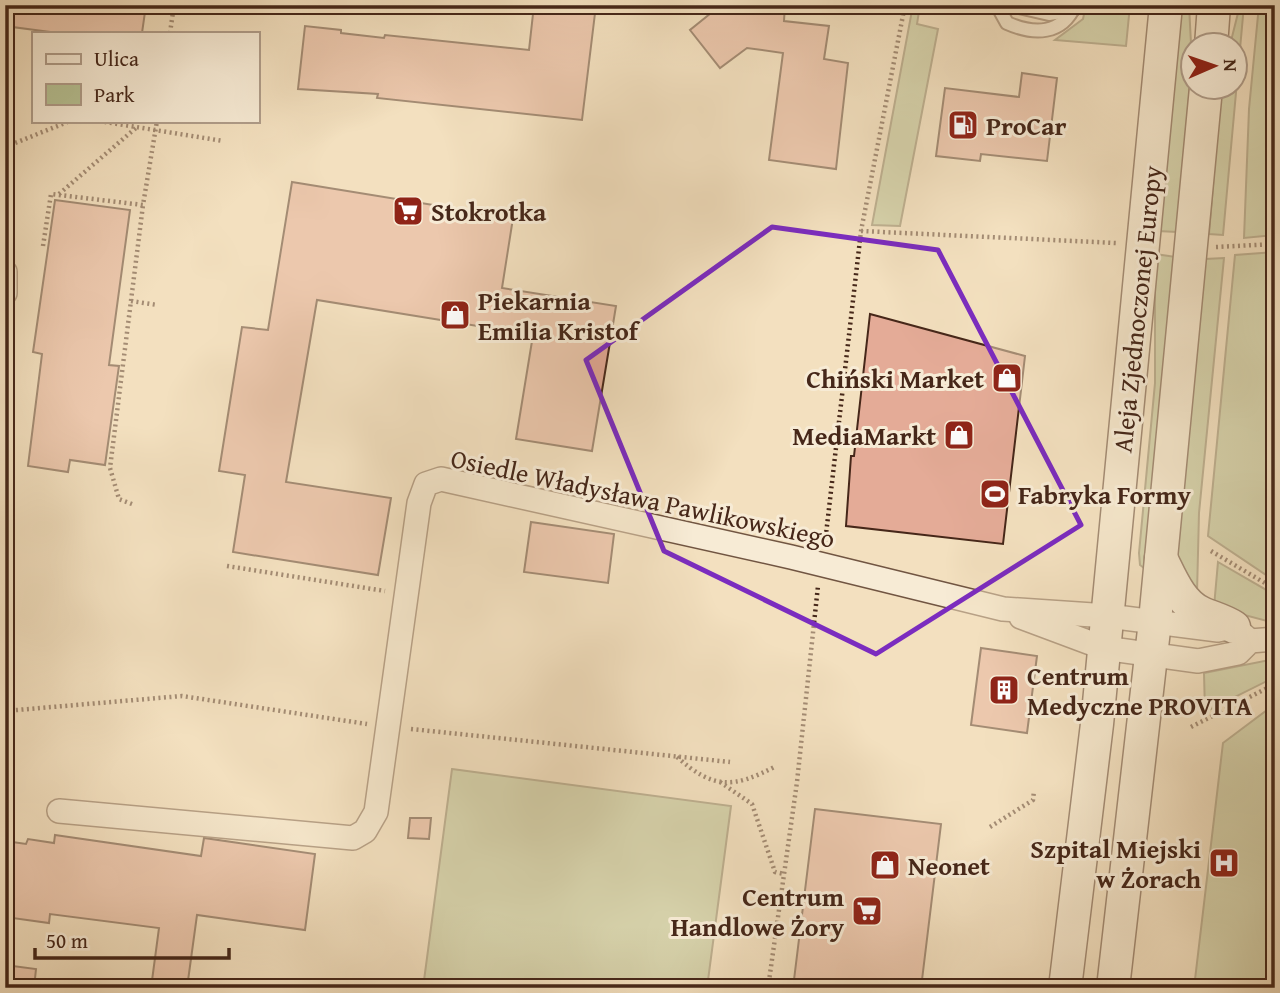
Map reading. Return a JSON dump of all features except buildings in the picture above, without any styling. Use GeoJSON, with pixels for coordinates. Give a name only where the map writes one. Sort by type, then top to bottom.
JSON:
{"type":"FeatureCollection","features":[{"type":"Feature","properties":{"kind":"main road","name":"Aleja Zjednoczonej Europy"},"geometry":{"type":"LineString","coordinates":[[1065,988],[1108,616],[1166,5]]}},
{"type":"Feature","properties":{"kind":"main road"},"geometry":{"type":"LineString","coordinates":[[1211,32],[1214,5]]}},
{"type":"Feature","properties":{"kind":"main road","name":"Aleja Zjednoczonej Europy"},"geometry":{"type":"LineString","coordinates":[[1113,988],[1155,621],[1205,102]]}},
{"type":"Feature","properties":{"kind":"main road"},"geometry":{"type":"LineString","coordinates":[[1161,558],[1187,601],[1203,614],[1219,617],[1242,634]]}},
{"type":"Feature","properties":{"kind":"street"},"geometry":{"type":"LineString","coordinates":[[5,272],[5,293]]}},
{"type":"Feature","properties":{"kind":"street","name":"Osiedle Władysława Pawlikowskiego"},"geometry":{"type":"LineString","coordinates":[[59,811],[353,838],[365,831],[376,812],[419,503],[426,484],[442,479],[822,564],[1003,609],[1104,648],[1198,661],[1238,653],[1242,634]]}},
{"type":"Feature","properties":{"kind":"street","name":"Osiedle Władysława Pawlikowskiego"},"geometry":{"type":"LineString","coordinates":[[1003,609],[1155,621],[1275,639]]}},
{"type":"Feature","properties":{"kind":"lane"},"geometry":{"type":"LineString","coordinates":[[997,5],[1007,23],[1042,31],[1063,23],[1074,8]]}},
{"type":"Feature","properties":{"kind":"lane"},"geometry":{"type":"LineString","coordinates":[[1010,5],[1049,14],[1074,8]]}},
{"type":"Feature","properties":{"kind":"lane"},"geometry":{"type":"LineString","coordinates":[[1049,988],[1069,957]]}},
{"type":"Feature","properties":{"kind":"path"},"geometry":{"type":"LineString","coordinates":[[170,32],[174,5]]}},
{"type":"Feature","properties":{"kind":"path"},"geometry":{"type":"LineString","coordinates":[[768,988],[822,564],[860,232],[905,5]]}},
{"type":"Feature","properties":{"kind":"path"},"geometry":{"type":"LineString","coordinates":[[5,147],[68,122]]}},
{"type":"Feature","properties":{"kind":"path"},"geometry":{"type":"LineString","coordinates":[[106,122],[223,141]]}},
{"type":"Feature","properties":{"kind":"path"},"geometry":{"type":"LineString","coordinates":[[132,504],[119,499],[110,468],[143,205],[157,122]]}},
{"type":"Feature","properties":{"kind":"path"},"geometry":{"type":"LineString","coordinates":[[59,194],[138,127]]}},
{"type":"Feature","properties":{"kind":"path"},"geometry":{"type":"LineString","coordinates":[[43,246],[51,194],[143,205]]}},
{"type":"Feature","properties":{"kind":"path"},"geometry":{"type":"LineString","coordinates":[[860,232],[1124,243]]}},
{"type":"Feature","properties":{"kind":"path"},"geometry":{"type":"LineString","coordinates":[[1209,248],[1275,244]]}},
{"type":"Feature","properties":{"kind":"path"},"geometry":{"type":"LineString","coordinates":[[131,301],[157,305]]}},
{"type":"Feature","properties":{"kind":"path"},"geometry":{"type":"LineString","coordinates":[[1211,551],[1275,589]]}},
{"type":"Feature","properties":{"kind":"path"},"geometry":{"type":"LineString","coordinates":[[227,566],[407,594]]}},
{"type":"Feature","properties":{"kind":"path"},"geometry":{"type":"LineString","coordinates":[[1191,727],[1275,684]]}},
{"type":"Feature","properties":{"kind":"path"},"geometry":{"type":"LineString","coordinates":[[5,711],[182,696],[388,727],[730,762]]}},
{"type":"Feature","properties":{"kind":"path"},"geometry":{"type":"LineString","coordinates":[[676,756],[699,777],[720,782],[753,778],[776,766]]}},
{"type":"Feature","properties":{"kind":"path"},"geometry":{"type":"LineString","coordinates":[[720,782],[752,804],[775,872],[784,874]]}},
{"type":"Feature","properties":{"kind":"path"},"geometry":{"type":"LineString","coordinates":[[990,827],[1032,800],[1034,791]]}},
{"type":"Feature","properties":{"kind":"highlighted area"},"geometry":{"type":"Polygon","coordinates":[[[772,227],[938,250],[1081,525],[876,654],[664,551],[586,360],[772,227]]]}},
{"type":"Feature","properties":{"kind":"green space"},"geometry":{"type":"Polygon","coordinates":[[[913,5],[920,5],[917,24],[938,29],[900,226],[872,225],[913,5]]]}},
{"type":"Feature","properties":{"kind":"green space"},"geometry":{"type":"Polygon","coordinates":[[[1086,5],[1130,5],[1126,46],[1055,40],[1083,19],[1086,5]]]}},
{"type":"Feature","properties":{"kind":"green space"},"geometry":{"type":"Polygon","coordinates":[[[1179,5],[1189,5],[1190,32],[1178,32],[1178,102],[1189,102],[1177,232],[1158,231],[1179,5]]]}},
{"type":"Feature","properties":{"kind":"green space"},"geometry":{"type":"Polygon","coordinates":[[[1240,5],[1244,5],[1242,32],[1233,32],[1240,5]]]}},
{"type":"Feature","properties":{"kind":"green space"},"geometry":{"type":"Polygon","coordinates":[[[1259,5],[1275,5],[1275,235],[1244,238],[1249,109],[1259,5]]]}},
{"type":"Feature","properties":{"kind":"green space"},"geometry":{"type":"Polygon","coordinates":[[[1220,102],[1235,102],[1223,235],[1209,234],[1220,102]]]}},
{"type":"Feature","properties":{"kind":"green space"},"geometry":{"type":"Polygon","coordinates":[[[1275,252],[1275,581],[1208,536],[1235,255],[1275,252]]]}},
{"type":"Feature","properties":{"kind":"green space"},"geometry":{"type":"Polygon","coordinates":[[[1155,254],[1176,257],[1144,568],[1140,565],[1139,553],[1155,383],[1155,254]]]}},
{"type":"Feature","properties":{"kind":"green space"},"geometry":{"type":"Polygon","coordinates":[[[1224,258],[1199,513],[1197,593],[1177,558],[1205,259],[1224,258]]]}},
{"type":"Feature","properties":{"kind":"green space"},"geometry":{"type":"Polygon","coordinates":[[[1218,562],[1275,595],[1275,623],[1214,607],[1218,562]]]}},
{"type":"Feature","properties":{"kind":"green space"},"geometry":{"type":"Polygon","coordinates":[[[1275,659],[1275,677],[1205,712],[1204,673],[1275,659]]]}},
{"type":"Feature","properties":{"kind":"green space","name":"Szpital Miejski w Żorach"},"geometry":{"type":"Polygon","coordinates":[[[1275,704],[1275,988],[1194,988],[1223,743],[1275,704]]]}},
{"type":"Feature","properties":{"kind":"green space"},"geometry":{"type":"Polygon","coordinates":[[[452,769],[731,806],[707,988],[423,988],[452,769]]]}},
{"type":"Feature","properties":{"kind":"place","name":"ProCar"},"geometry":{"type":"Point","coordinates":[963,125]}},
{"type":"Feature","properties":{"kind":"place","name":"Stokrotka"},"geometry":{"type":"Point","coordinates":[408,211]}},
{"type":"Feature","properties":{"kind":"place","name":"Piekarnia Emilia Kristof"},"geometry":{"type":"Point","coordinates":[455,315]}},
{"type":"Feature","properties":{"kind":"place","name":"Chiński Market"},"geometry":{"type":"Point","coordinates":[1007,378]}},
{"type":"Feature","properties":{"kind":"place","name":"MediaMarkt"},"geometry":{"type":"Point","coordinates":[959,435]}},
{"type":"Feature","properties":{"kind":"place","name":"Fabryka Formy"},"geometry":{"type":"Point","coordinates":[995,494]}},
{"type":"Feature","properties":{"kind":"place","name":"Centrum Medyczne PROVITA"},"geometry":{"type":"Point","coordinates":[1004,690]}},
{"type":"Feature","properties":{"kind":"place","name":"Szpital Miejski w Żorach"},"geometry":{"type":"Point","coordinates":[1224,863]}},
{"type":"Feature","properties":{"kind":"place","name":"Neonet"},"geometry":{"type":"Point","coordinates":[885,865]}},
{"type":"Feature","properties":{"kind":"place","name":"Centrum Handlowe Żory"},"geometry":{"type":"Point","coordinates":[867,911]}}]}
